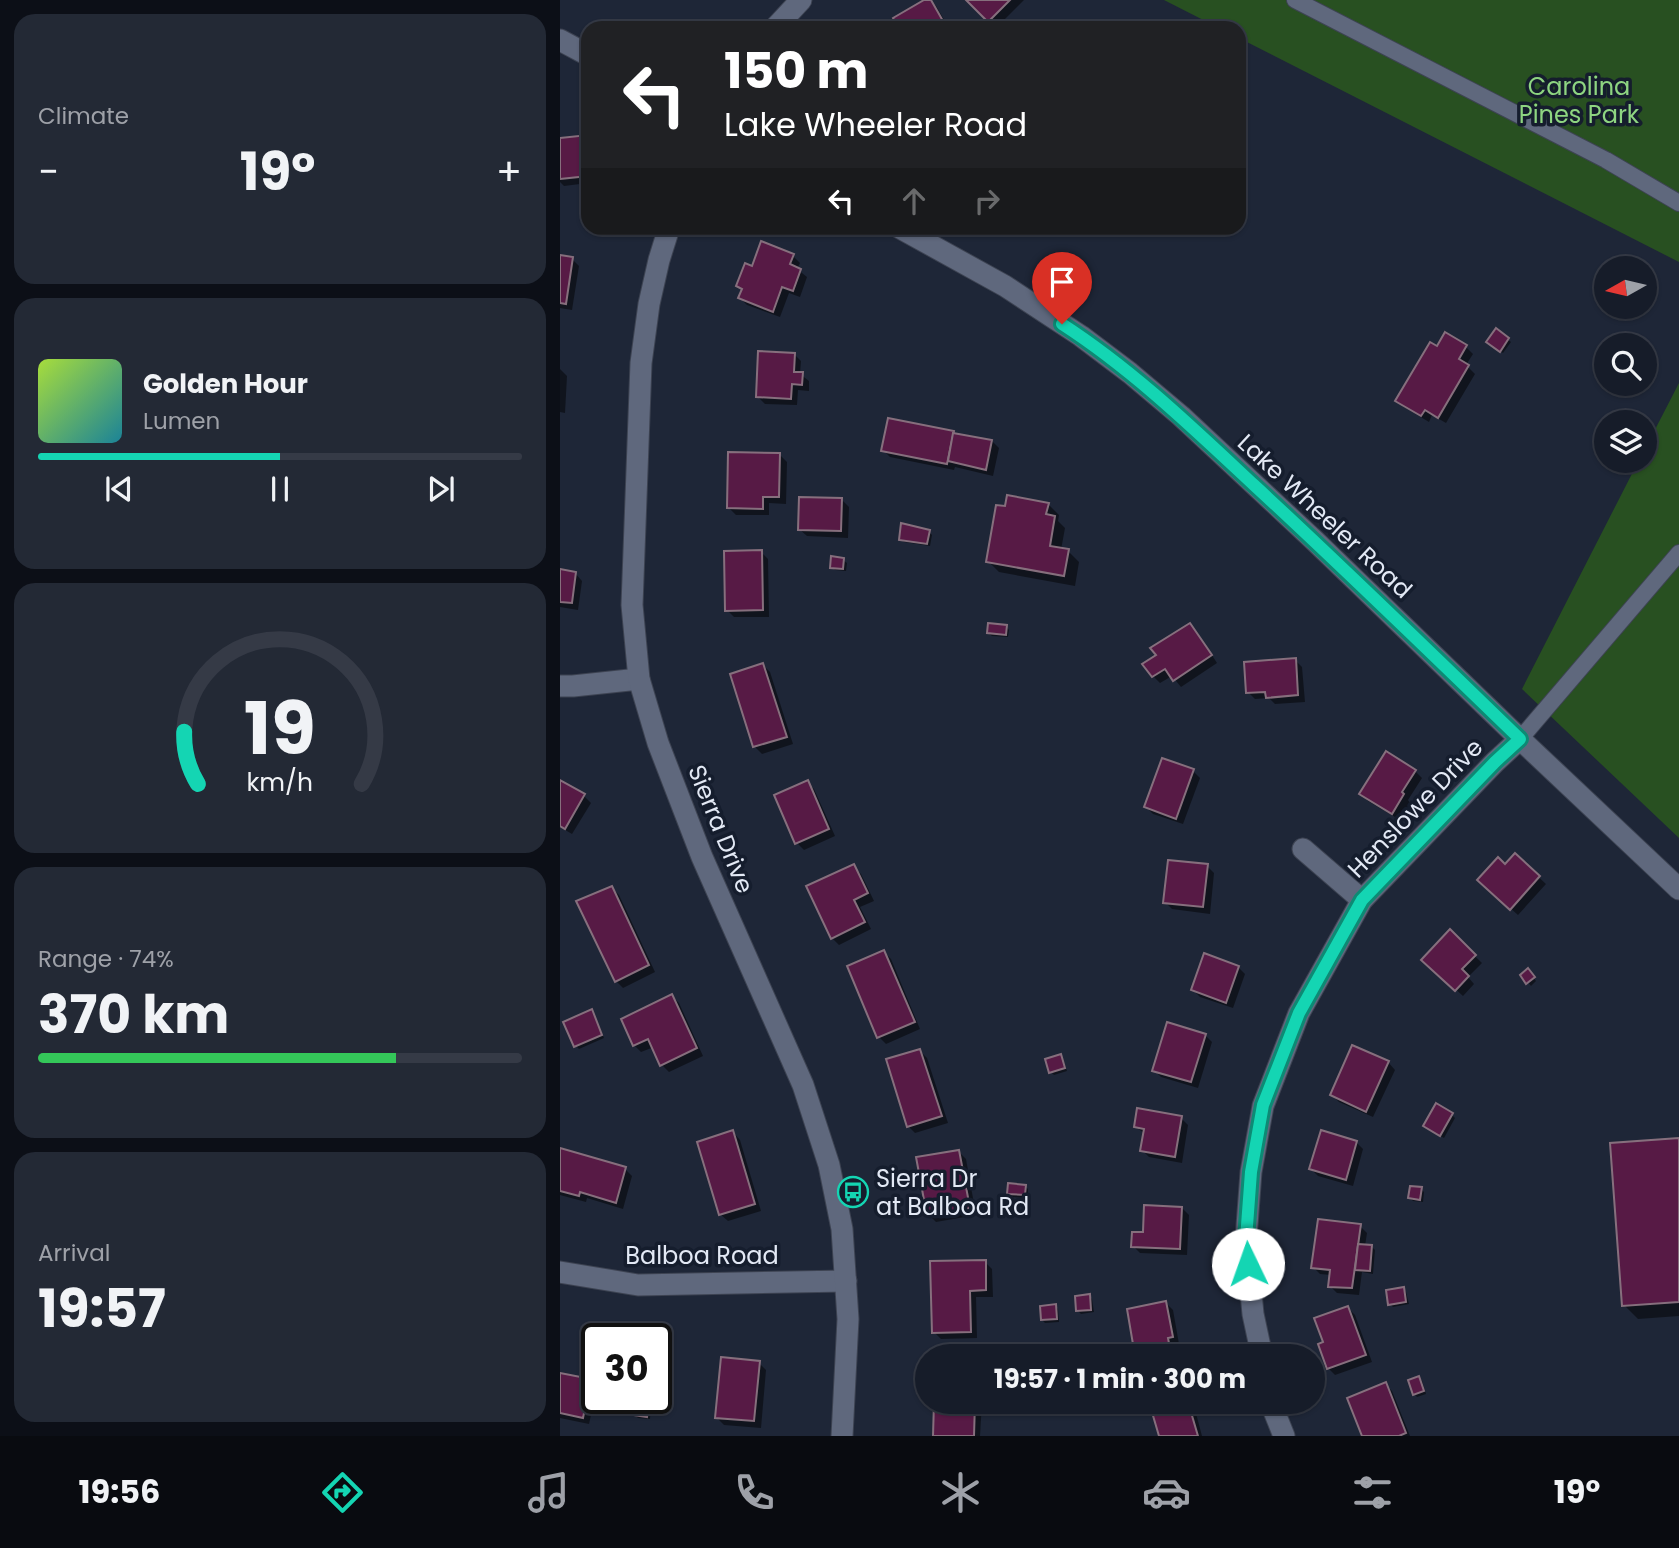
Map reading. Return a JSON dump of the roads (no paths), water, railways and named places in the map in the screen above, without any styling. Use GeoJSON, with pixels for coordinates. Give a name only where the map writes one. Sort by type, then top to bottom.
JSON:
{"type":"FeatureCollection","features":[{"type":"Feature","properties":{"kind":"street"},"geometry":{"type":"LineString","coordinates":[[782,21],[801,0]]}},
{"type":"Feature","properties":{"kind":"street"},"geometry":{"type":"LineString","coordinates":[[560,40],[581,51]]}},
{"type":"Feature","properties":{"kind":"street","name":"Sierra Drive"},"geometry":{"type":"LineString","coordinates":[[667,235],[649,304],[642,363],[632,605],[639,679],[658,743],[702,857],[803,1086],[829,1165],[842,1229],[848,1319],[842,1436]]}},
{"type":"Feature","properties":{"kind":"street","name":"Lake Wheeler Road"},"geometry":{"type":"LineString","coordinates":[[913,235],[1005,286],[1081,336],[1181,416],[1679,889]]}},
{"type":"Feature","properties":{"kind":"street"},"geometry":{"type":"LineString","coordinates":[[560,685],[639,679]]}},
{"type":"Feature","properties":{"kind":"street","name":"Henslowe Drive"},"geometry":{"type":"LineString","coordinates":[[1259,1344],[1253,1314],[1246,1239],[1251,1172],[1263,1105],[1299,1013],[1362,900],[1520,739]]}},
{"type":"Feature","properties":{"kind":"street"},"geometry":{"type":"LineString","coordinates":[[1303,849],[1362,900]]}},
{"type":"Feature","properties":{"kind":"street","name":"Balboa Road"},"geometry":{"type":"LineString","coordinates":[[560,1272],[638,1285],[846,1281]]}},
{"type":"Feature","properties":{"kind":"street"},"geometry":{"type":"LineString","coordinates":[[1275,1414],[1284,1436]]}},
{"type":"Feature","properties":{"kind":"lane"},"geometry":{"type":"LineString","coordinates":[[1295,0],[1594,154],[1679,203]]}},
{"type":"Feature","properties":{"kind":"lane"},"geometry":{"type":"LineString","coordinates":[[1520,739],[1679,553]]}},
{"type":"Feature","properties":{"kind":"place","name":"Sierra Dr at Balboa Rd"},"geometry":{"type":"Point","coordinates":[853,1192]}},
{"type":"Feature","properties":{"kind":"park label","name":"Carolina Pines Park"},"geometry":{"type":"Point","coordinates":[1579,100]}}]}
